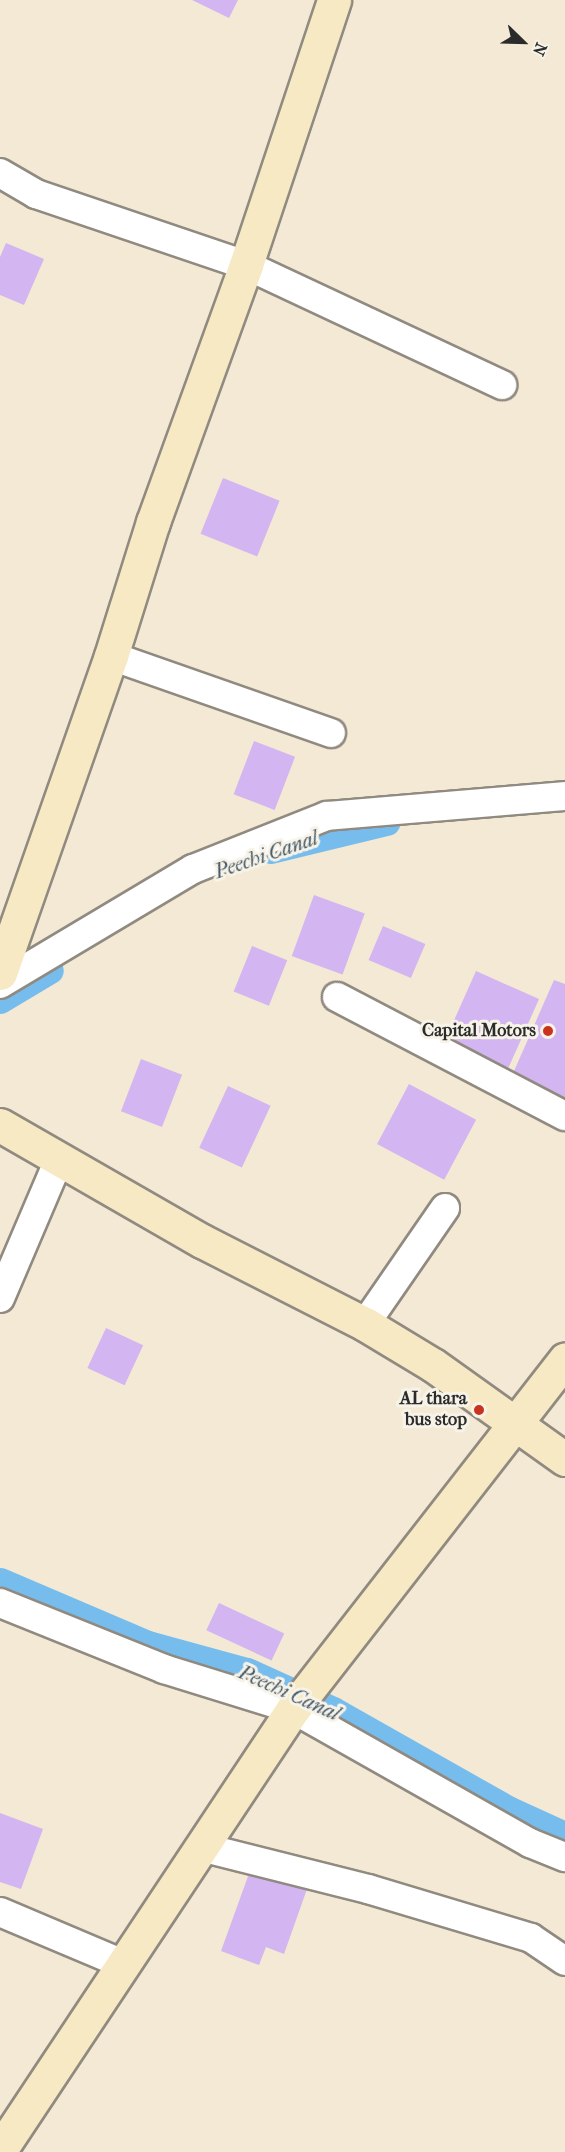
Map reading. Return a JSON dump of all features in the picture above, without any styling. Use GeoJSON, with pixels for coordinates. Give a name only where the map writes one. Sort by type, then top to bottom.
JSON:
{"type":"FeatureCollection","features":[{"type":"Feature","properties":{"kind":"street"},"geometry":{"type":"LineString","coordinates":[[0,973],[111,656],[153,522],[246,265],[333,0]]}},
{"type":"Feature","properties":{"kind":"street"},"geometry":{"type":"LineString","coordinates":[[0,173],[36,194],[246,265],[502,385]]}},
{"type":"Feature","properties":{"kind":"street"},"geometry":{"type":"LineString","coordinates":[[111,656],[331,733]]}},
{"type":"Feature","properties":{"kind":"street"},"geometry":{"type":"LineString","coordinates":[[0,984],[193,869],[327,816],[565,796]]}},
{"type":"Feature","properties":{"kind":"street"},"geometry":{"type":"LineString","coordinates":[[337,997],[565,1116]]}},
{"type":"Feature","properties":{"kind":"street"},"geometry":{"type":"LineString","coordinates":[[0,1125],[202,1241],[365,1324],[433,1365],[565,1459]]}},
{"type":"Feature","properties":{"kind":"street"},"geometry":{"type":"LineString","coordinates":[[0,1298],[59,1160]]}},
{"type":"Feature","properties":{"kind":"street"},"geometry":{"type":"LineString","coordinates":[[365,1324],[445,1208]]}},
{"type":"Feature","properties":{"kind":"street"},"geometry":{"type":"LineString","coordinates":[[0,2150],[301,1698],[565,1359]]}},
{"type":"Feature","properties":{"kind":"street"},"geometry":{"type":"LineString","coordinates":[[0,1603],[164,1669],[301,1698],[530,1843],[565,1857]]}},
{"type":"Feature","properties":{"kind":"street"},"geometry":{"type":"LineString","coordinates":[[201,1847],[368,1889],[531,1938],[565,1961]]}},
{"type":"Feature","properties":{"kind":"street"},"geometry":{"type":"LineString","coordinates":[[0,1912],[123,1964]]}},
{"type":"Feature","properties":{"kind":"building"},"geometry":{"type":"Polygon","coordinates":[[[192,0],[238,0],[229,18],[192,0]]]}},
{"type":"Feature","properties":{"kind":"building"},"geometry":{"type":"Polygon","coordinates":[[[6,243],[44,259],[24,305],[0,295],[0,257],[6,243]]]}},
{"type":"Feature","properties":{"kind":"building"},"geometry":{"type":"Polygon","coordinates":[[[223,478],[280,501],[257,556],[201,534],[223,478]]]}},
{"type":"Feature","properties":{"kind":"building"},"geometry":{"type":"Polygon","coordinates":[[[254,741],[295,757],[275,810],[234,794],[254,741]]]}},
{"type":"Feature","properties":{"kind":"building"},"geometry":{"type":"Polygon","coordinates":[[[314,895],[365,913],[343,975],[292,956],[314,895]]]}},
{"type":"Feature","properties":{"kind":"building"},"geometry":{"type":"Polygon","coordinates":[[[383,926],[425,944],[411,978],[369,960],[383,926]]]}},
{"type":"Feature","properties":{"kind":"building"},"geometry":{"type":"Polygon","coordinates":[[[252,946],[287,960],[269,1006],[234,991],[252,946]]]}},
{"type":"Feature","properties":{"kind":"building"},"geometry":{"type":"Polygon","coordinates":[[[476,971],[539,999],[506,1074],[443,1046],[476,971]]]}},
{"type":"Feature","properties":{"kind":"building","name":"Capital Motors"},"geometry":{"type":"Polygon","coordinates":[[[554,980],[565,984],[565,1105],[511,1078],[554,980]]]}},
{"type":"Feature","properties":{"kind":"building"},"geometry":{"type":"Polygon","coordinates":[[[141,1059],[182,1075],[162,1127],[121,1111],[141,1059]]]}},
{"type":"Feature","properties":{"kind":"building"},"geometry":{"type":"Polygon","coordinates":[[[409,1084],[476,1120],[444,1180],[377,1144],[409,1084]]]}},
{"type":"Feature","properties":{"kind":"building"},"geometry":{"type":"Polygon","coordinates":[[[228,1086],[271,1106],[242,1167],[199,1148],[228,1086]]]}},
{"type":"Feature","properties":{"kind":"building"},"geometry":{"type":"Polygon","coordinates":[[[106,1328],[143,1345],[125,1385],[87,1368],[106,1328]]]}},
{"type":"Feature","properties":{"kind":"building"},"geometry":{"type":"Polygon","coordinates":[[[219,1603],[284,1633],[272,1661],[206,1630],[219,1603]]]}},
{"type":"Feature","properties":{"kind":"building"},"geometry":{"type":"Polygon","coordinates":[[[0,1813],[43,1829],[21,1889],[0,1882],[0,1813]]]}},
{"type":"Feature","properties":{"kind":"building"},"geometry":{"type":"Polygon","coordinates":[[[251,1868],[307,1889],[284,1954],[266,1947],[259,1965],[221,1951],[251,1868]]]}},
{"type":"Feature","properties":{"kind":"waterway","name":"Peechi Canal"},"geometry":{"type":"LineString","coordinates":[[270,850],[387,822]]}},
{"type":"Feature","properties":{"kind":"waterway","name":"Peechi Canal"},"geometry":{"type":"LineString","coordinates":[[0,1000],[50,970]]}},
{"type":"Feature","properties":{"kind":"waterway","name":"Peechi Canal"},"geometry":{"type":"LineString","coordinates":[[0,1581],[148,1644],[247,1671],[333,1710],[508,1809],[565,1835]]}},
{"type":"Feature","properties":{"kind":"place","name":"Capital Motors"},"geometry":{"type":"Point","coordinates":[548,1031]}},
{"type":"Feature","properties":{"kind":"place","name":"AL thara bus stop"},"geometry":{"type":"Point","coordinates":[479,1410]}}]}
